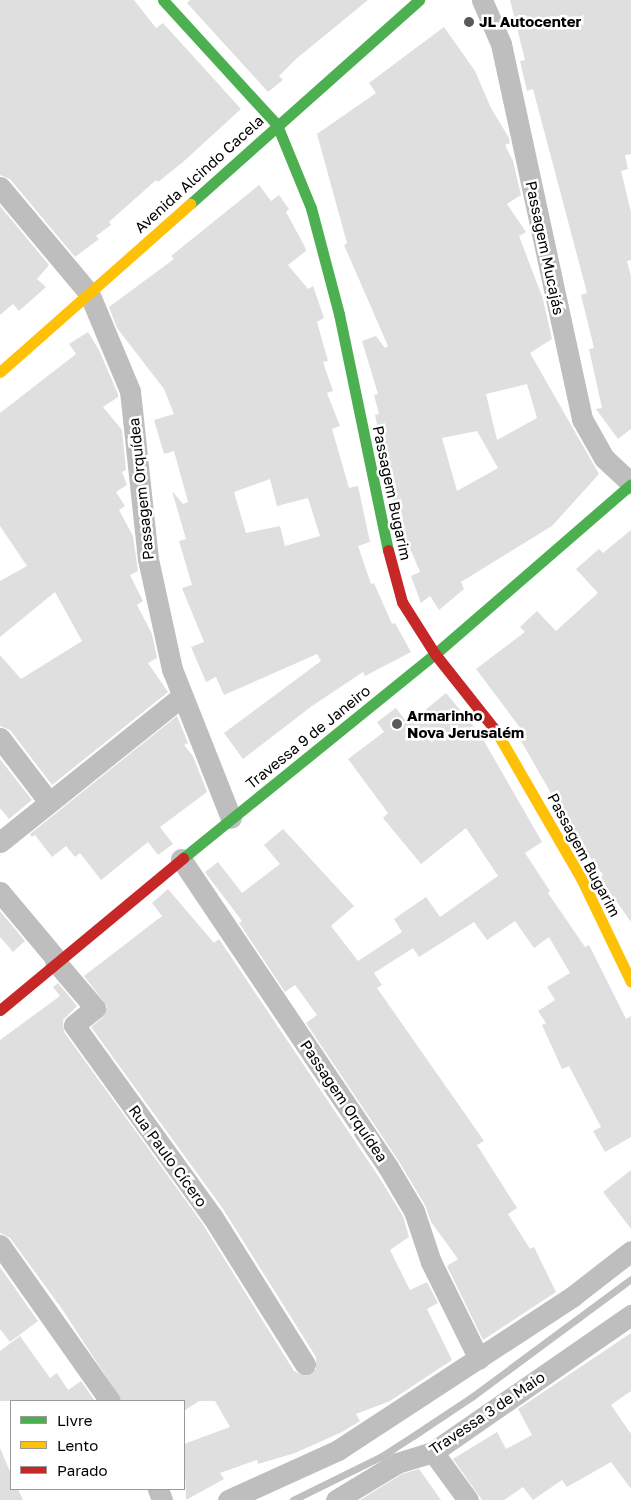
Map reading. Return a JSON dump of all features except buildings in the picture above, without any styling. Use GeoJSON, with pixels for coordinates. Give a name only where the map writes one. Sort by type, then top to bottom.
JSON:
{"type":"FeatureCollection","features":[{"type":"Feature","properties":{"kind":"street","name":"Passagem Bugarim"},"geometry":{"type":"LineString","coordinates":[[163,0],[276,125],[314,217],[339,314],[382,531],[402,602],[435,654],[488,720],[514,760],[582,878],[631,982]]}},
{"type":"Feature","properties":{"kind":"street","name":"Avenida Alcindo Cacela"},"geometry":{"type":"LineString","coordinates":[[0,372],[419,0]]}},
{"type":"Feature","properties":{"kind":"street","name":"Passagem Mucajás"},"geometry":{"type":"LineString","coordinates":[[482,0],[501,44],[582,419],[604,458],[631,483]]}},
{"type":"Feature","properties":{"kind":"street","name":"Passagem Orquídea"},"geometry":{"type":"LineString","coordinates":[[0,187],[88,293],[130,391],[148,558],[181,697],[231,818]]}},
{"type":"Feature","properties":{"kind":"street","name":"Travessa 9 de Janeiro"},"geometry":{"type":"LineString","coordinates":[[0,1010],[56,961],[435,654],[631,483]]}},
{"type":"Feature","properties":{"kind":"street"},"geometry":{"type":"LineString","coordinates":[[0,842],[181,697]]}},
{"type":"Feature","properties":{"kind":"street"},"geometry":{"type":"LineString","coordinates":[[0,738],[49,802]]}},
{"type":"Feature","properties":{"kind":"street","name":"Passagem Orquídea"},"geometry":{"type":"LineString","coordinates":[[181,859],[388,1167],[414,1211],[431,1262],[479,1359]]}},
{"type":"Feature","properties":{"kind":"street"},"geometry":{"type":"LineString","coordinates":[[0,892],[56,961]]}},
{"type":"Feature","properties":{"kind":"street","name":"Rua Paulo Cícero"},"geometry":{"type":"LineString","coordinates":[[56,961],[95,1008],[74,1025],[212,1216],[305,1364]]}},
{"type":"Feature","properties":{"kind":"street"},"geometry":{"type":"LineString","coordinates":[[0,1245],[109,1400]]}},
{"type":"Feature","properties":{"kind":"street"},"geometry":{"type":"LineString","coordinates":[[228,1500],[338,1450],[573,1296],[631,1250]]}},
{"type":"Feature","properties":{"kind":"street","name":"Travessa 3 de Maio"},"geometry":{"type":"LineString","coordinates":[[336,1500],[397,1463],[432,1452],[631,1314]]}},
{"type":"Feature","properties":{"kind":"street"},"geometry":{"type":"LineString","coordinates":[[432,1452],[468,1500]]}},
{"type":"Feature","properties":{"kind":"waterway"},"geometry":{"type":"LineString","coordinates":[[293,1500],[382,1456],[413,1436],[473,1396],[631,1279]]}},
{"type":"Feature","properties":{"kind":"traffic: fast"},"geometry":{"type":"LineString","coordinates":[[163,0],[277,125],[311,208],[339,314],[388,550]]}},
{"type":"Feature","properties":{"kind":"traffic: fast"},"geometry":{"type":"LineString","coordinates":[[190,204],[419,0]]}},
{"type":"Feature","properties":{"kind":"traffic: fast"},"geometry":{"type":"LineString","coordinates":[[183,858],[435,654],[631,484]]}},
{"type":"Feature","properties":{"kind":"traffic: slow"},"geometry":{"type":"LineString","coordinates":[[0,372],[190,204]]}},
{"type":"Feature","properties":{"kind":"traffic: slow"},"geometry":{"type":"LineString","coordinates":[[496,731],[581,878],[631,982]]}},
{"type":"Feature","properties":{"kind":"traffic: jam"},"geometry":{"type":"LineString","coordinates":[[388,550],[402,602],[435,654],[496,731]]}},
{"type":"Feature","properties":{"kind":"traffic: jam"},"geometry":{"type":"LineString","coordinates":[[0,1010],[183,858]]}},
{"type":"Feature","properties":{"kind":"place","name":"JL Autocenter"},"geometry":{"type":"Point","coordinates":[469,22]}},
{"type":"Feature","properties":{"kind":"place","name":"Armarinho Nova Jerusalém"},"geometry":{"type":"Point","coordinates":[397,724]}}]}
